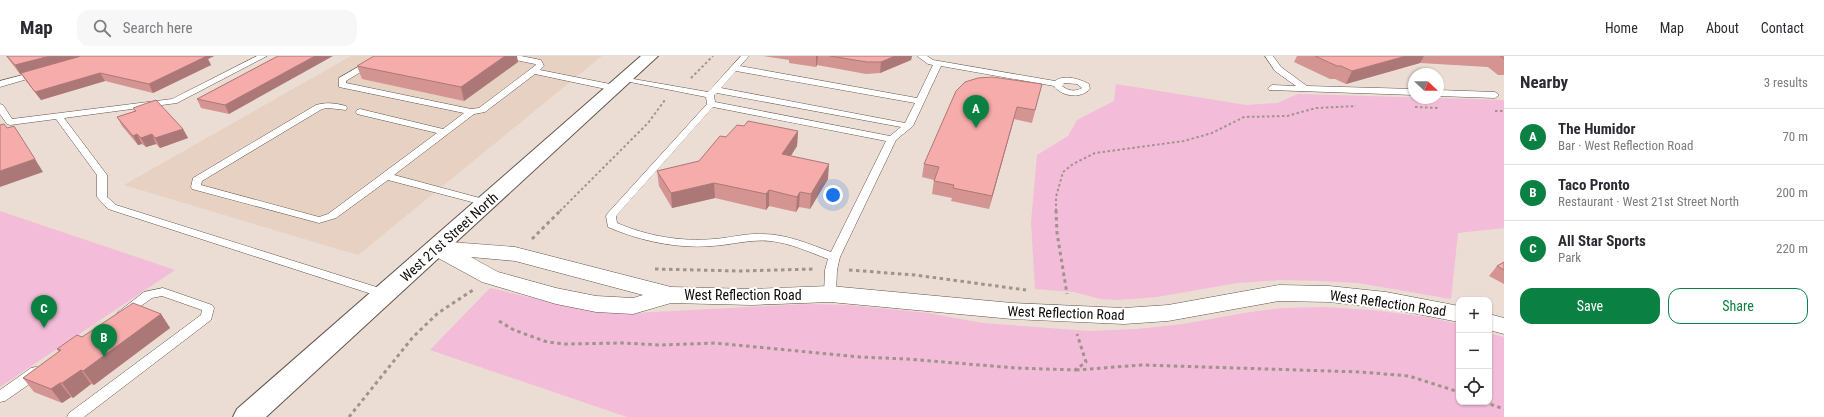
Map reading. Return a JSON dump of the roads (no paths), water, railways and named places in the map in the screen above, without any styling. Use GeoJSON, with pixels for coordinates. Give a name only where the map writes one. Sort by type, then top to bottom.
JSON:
{"type":"FeatureCollection","features":[{"type":"Feature","properties":{"kind":"main road","name":"West 21st Street North"},"geometry":{"type":"LineString","coordinates":[[247,417],[650,56]]}},
{"type":"Feature","properties":{"kind":"street","name":"West Reflection Road"},"geometry":{"type":"LineString","coordinates":[[437,248],[515,254],[671,295],[752,297],[830,294],[1012,311],[1068,299],[1124,316],[1168,313],[1279,293],[1329,294],[1386,300],[1456,313]]}},
{"type":"Feature","properties":{"kind":"street","name":"West Reflection Road"},"geometry":{"type":"LineString","coordinates":[[437,248],[490,277],[556,296],[596,304],[633,306],[671,295]]}},
{"type":"Feature","properties":{"kind":"street"},"geometry":{"type":"LineString","coordinates":[[1492,323],[1504,326]]}},
{"type":"Feature","properties":{"kind":"lane"},"geometry":{"type":"LineString","coordinates":[[0,107],[10,122],[174,101],[263,56]]}},
{"type":"Feature","properties":{"kind":"lane"},"geometry":{"type":"LineString","coordinates":[[383,56],[342,80],[342,85],[471,112],[482,110],[540,66],[538,62],[509,56]]}},
{"type":"Feature","properties":{"kind":"lane"},"geometry":{"type":"LineString","coordinates":[[745,56],[611,216],[612,225],[623,231],[675,241],[707,243],[763,237],[775,238],[834,257]]}},
{"type":"Feature","properties":{"kind":"lane"},"geometry":{"type":"LineString","coordinates":[[921,56],[931,62],[1057,84]]}},
{"type":"Feature","properties":{"kind":"lane"},"geometry":{"type":"LineString","coordinates":[[1269,56],[1278,69],[1305,89]]}},
{"type":"Feature","properties":{"kind":"lane"},"geometry":{"type":"LineString","coordinates":[[830,294],[831,270],[834,257],[892,139],[908,126],[938,63]]}},
{"type":"Feature","properties":{"kind":"lane"},"geometry":{"type":"LineString","coordinates":[[735,68],[920,101]]}},
{"type":"Feature","properties":{"kind":"lane"},"geometry":{"type":"LineString","coordinates":[[533,71],[677,89],[892,139]]}},
{"type":"Feature","properties":{"kind":"lane"},"geometry":{"type":"LineString","coordinates":[[0,84],[43,72]]}},
{"type":"Feature","properties":{"kind":"lane"},"geometry":{"type":"LineString","coordinates":[[1272,88],[1408,92]]}},
{"type":"Feature","properties":{"kind":"lane"},"geometry":{"type":"LineString","coordinates":[[1444,93],[1494,95]]}},
{"type":"Feature","properties":{"kind":"lane"},"geometry":{"type":"LineString","coordinates":[[712,96],[908,126]]}},
{"type":"Feature","properties":{"kind":"lane"},"geometry":{"type":"LineString","coordinates":[[343,108],[328,105],[319,106],[197,180],[196,187],[319,220],[332,216],[471,112]]}},
{"type":"Feature","properties":{"kind":"lane"},"geometry":{"type":"LineString","coordinates":[[360,112],[445,132]]}},
{"type":"Feature","properties":{"kind":"lane"},"geometry":{"type":"LineString","coordinates":[[58,116],[102,175],[100,195],[104,202],[112,207],[386,294]]}},
{"type":"Feature","properties":{"kind":"lane"},"geometry":{"type":"LineString","coordinates":[[386,176],[487,202]]}},
{"type":"Feature","properties":{"kind":"lane"},"geometry":{"type":"LineString","coordinates":[[74,417],[207,317],[208,308],[163,292],[148,295],[110,322]]}},
{"type":"Feature","properties":{"kind":"lane"},"geometry":{"type":"LineString","coordinates":[[0,397],[45,366]]}},
{"type":"Feature","properties":{"kind":"place","name":"The Humidor"},"geometry":{"type":"Point","coordinates":[976,128]}},
{"type":"Feature","properties":{"kind":"place","name":"All Star Sports"},"geometry":{"type":"Point","coordinates":[44,328]}},
{"type":"Feature","properties":{"kind":"place","name":"Taco Pronto"},"geometry":{"type":"Point","coordinates":[104,357]}}]}
